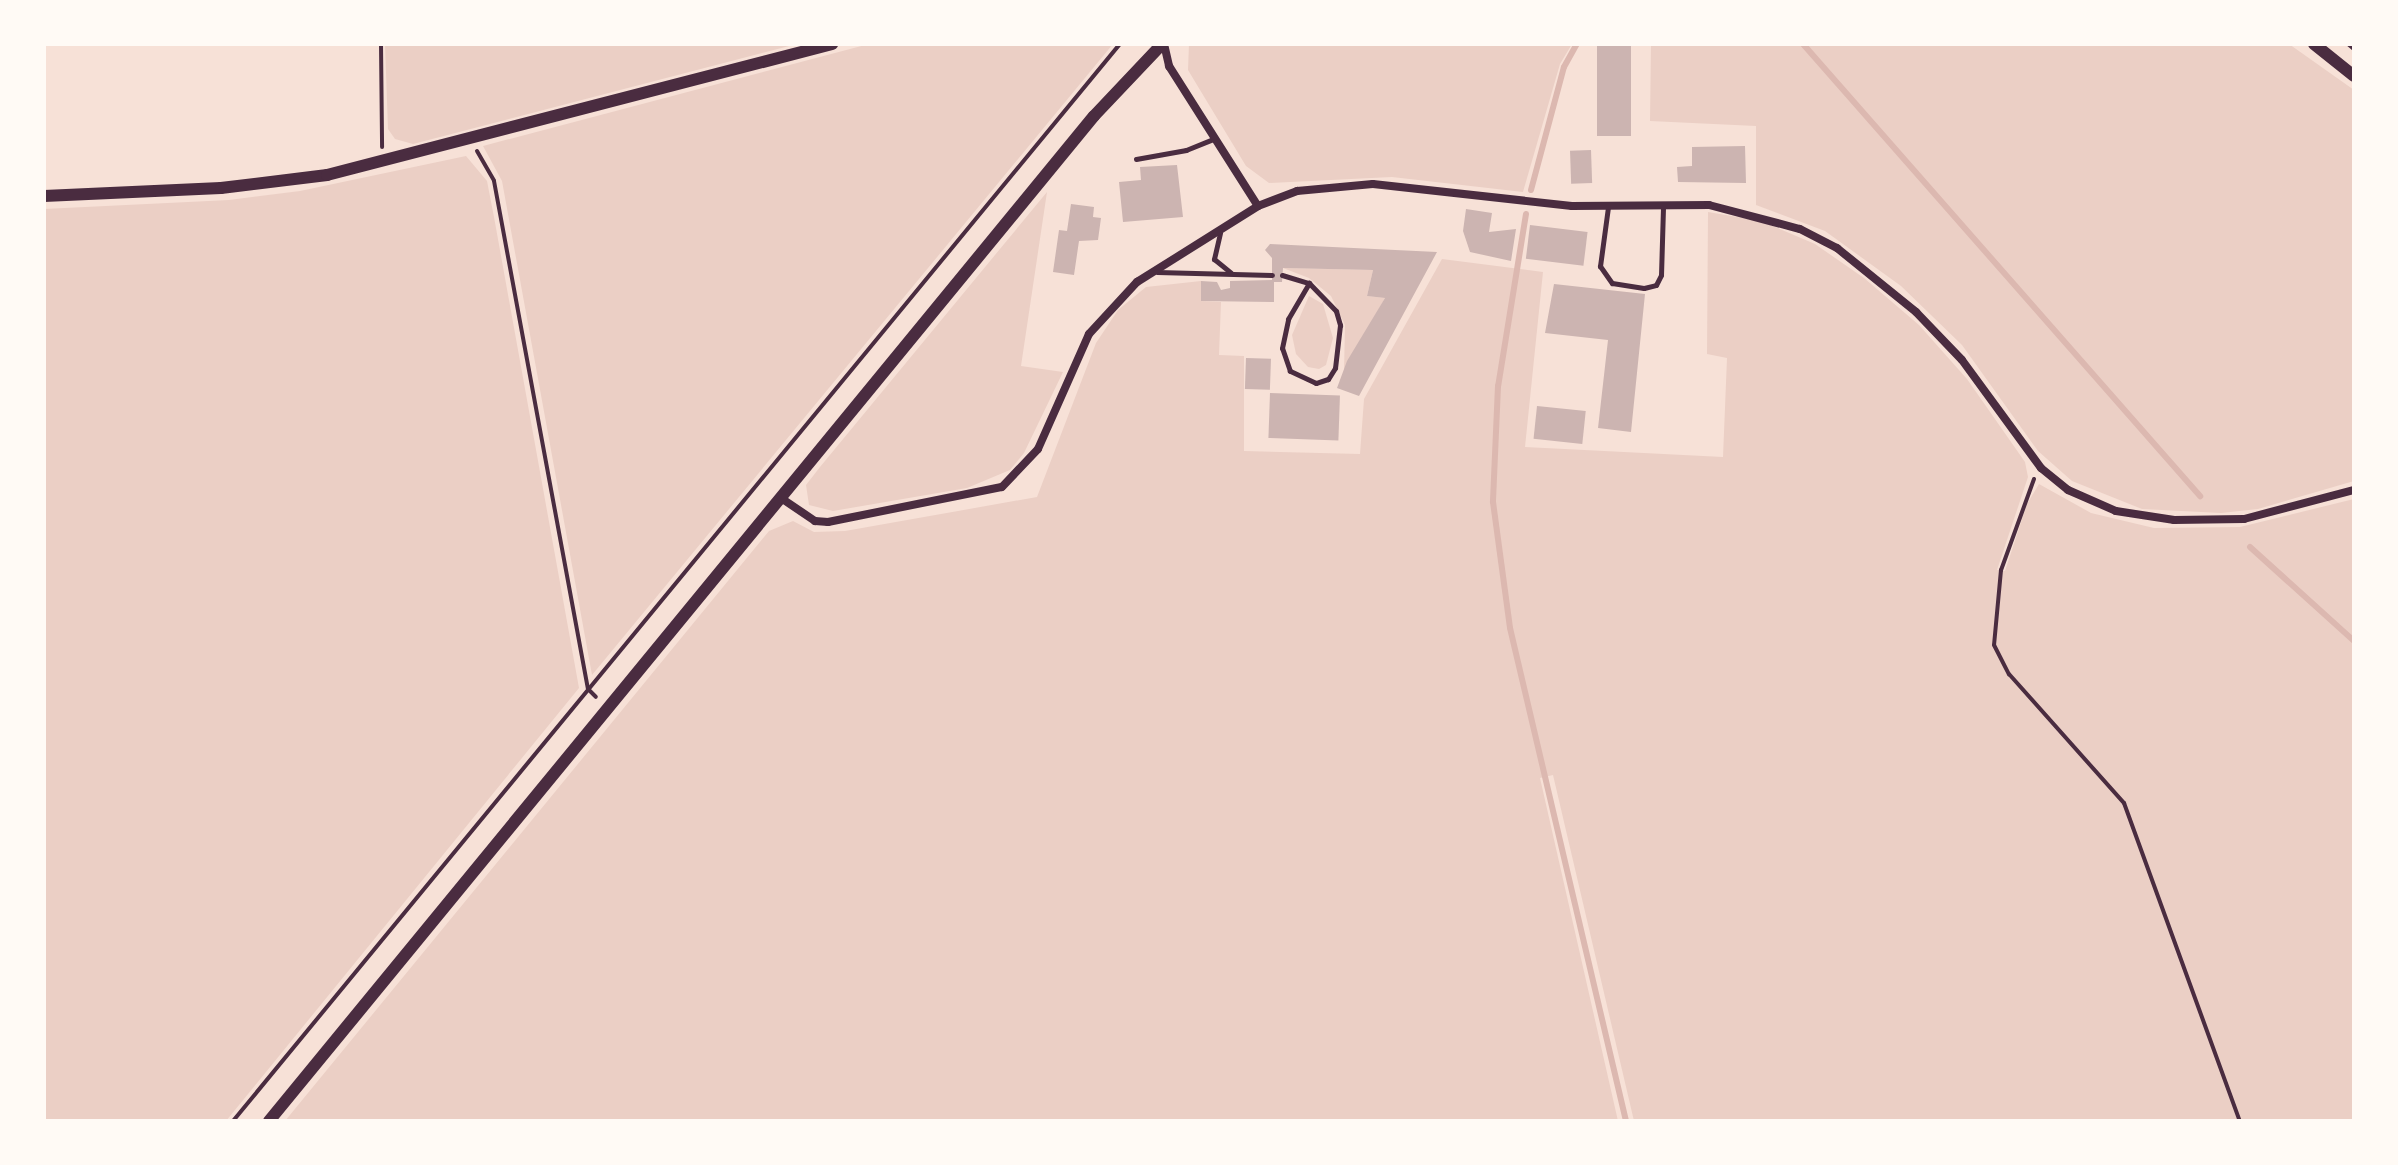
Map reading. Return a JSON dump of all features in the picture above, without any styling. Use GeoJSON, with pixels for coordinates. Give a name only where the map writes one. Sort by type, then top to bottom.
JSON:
{"type":"FeatureCollection","features":[{"type":"Feature","properties":{"kind":"street"},"geometry":{"type":"LineString","coordinates":[[44,196],[277,183],[384,161],[832,44]]}},
{"type":"Feature","properties":{"kind":"street"},"geometry":{"type":"LineString","coordinates":[[1163,44],[1169,66],[1258,206]]}},
{"type":"Feature","properties":{"kind":"street"},"geometry":{"type":"LineString","coordinates":[[269,1121],[1094,116],[1163,44]]}},
{"type":"Feature","properties":{"kind":"street"},"geometry":{"type":"LineString","coordinates":[[2314,44],[2354,76]]}},
{"type":"Feature","properties":{"kind":"street"},"geometry":{"type":"LineString","coordinates":[[781,498],[807,517],[828,522],[981,494],[1010,482],[1047,434],[1089,334],[1152,272],[1226,223],[1258,206],[1297,191],[1373,184],[1608,207],[1709,205],[1767,216],[1837,248],[1939,335],[2041,468],[2091,503],[2174,520],[2244,519],[2354,490]]}},
{"type":"Feature","properties":{"kind":"lane"},"geometry":{"type":"LineString","coordinates":[[1136,159],[1186,150],[1216,137]]}},
{"type":"Feature","properties":{"kind":"lane"},"geometry":{"type":"LineString","coordinates":[[1608,207],[1600,266],[1612,283],[1644,288],[1656,285],[1661,275],[1663,206]]}},
{"type":"Feature","properties":{"kind":"lane"},"geometry":{"type":"LineString","coordinates":[[1226,223],[1213,245],[1214,259],[1231,274]]}},
{"type":"Feature","properties":{"kind":"lane"},"geometry":{"type":"LineString","coordinates":[[1152,272],[1272,275]]}},
{"type":"Feature","properties":{"kind":"lane"},"geometry":{"type":"LineString","coordinates":[[1282,275],[1309,283],[1336,311],[1340,325],[1335,368],[1328,379],[1316,383],[1290,371],[1282,348],[1288,319],[1309,283]]}},
{"type":"Feature","properties":{"kind":"path"},"geometry":{"type":"LineString","coordinates":[[381,44],[379,127],[384,161]]}},
{"type":"Feature","properties":{"kind":"path"},"geometry":{"type":"LineString","coordinates":[[233,1121],[1120,44]]}},
{"type":"Feature","properties":{"kind":"path"},"geometry":{"type":"LineString","coordinates":[[2348,44],[2354,49]]}},
{"type":"Feature","properties":{"kind":"path"},"geometry":{"type":"LineString","coordinates":[[468,139],[494,181],[588,689],[609,708]]}},
{"type":"Feature","properties":{"kind":"path"},"geometry":{"type":"LineString","coordinates":[[2041,468],[2011,531],[1993,613],[1994,645],[2009,674],[2124,803],[2240,1121]]}},
{"type":"Feature","properties":{"kind":"shaded area"},"geometry":{"type":"Polygon","coordinates":[[[385,44],[797,44],[413,144],[395,139],[388,129],[385,44]]]}},
{"type":"Feature","properties":{"kind":"shaded area"},"geometry":{"type":"Polygon","coordinates":[[[869,44],[1113,44],[592,675],[502,181],[483,146],[869,44]]]}},
{"type":"Feature","properties":{"kind":"shaded area"},"geometry":{"type":"Polygon","coordinates":[[[1189,44],[1572,44],[1560,64],[1523,192],[1392,177],[1269,183],[1246,166],[1188,70],[1189,44]]]}},
{"type":"Feature","properties":{"kind":"shaded area"},"geometry":{"type":"Polygon","coordinates":[[[1651,44],[2289,44],[2354,90],[2354,481],[2258,509],[2221,513],[2142,509],[2072,481],[2038,451],[1962,345],[1901,286],[1825,231],[1756,205],[1756,126],[1650,121],[1651,44]]]}},
{"type":"Feature","properties":{"kind":"shaded area"},"geometry":{"type":"Polygon","coordinates":[[[466,156],[487,181],[579,688],[226,1121],[44,1121],[44,209],[229,200],[300,191],[466,156]]]}},
{"type":"Feature","properties":{"kind":"shaded area"},"geometry":{"type":"Polygon","coordinates":[[[1047,192],[1021,366],[1063,372],[1024,453],[1010,470],[967,488],[833,511],[809,505],[806,485],[1047,192]]]}},
{"type":"Feature","properties":{"kind":"shaded area"},"geometry":{"type":"Polygon","coordinates":[[[1708,212],[1761,221],[1815,244],[1864,278],[1919,325],[1967,379],[2025,462],[2028,477],[1997,570],[2005,571],[2027,504],[2039,484],[2091,513],[2154,528],[2240,527],[2354,499],[2354,1121],[1634,1121],[1553,775],[1540,778],[1618,1121],[285,1121],[769,531],[793,521],[814,532],[845,531],[1037,497],[1096,343],[1118,310],[1146,287],[1201,281],[1201,301],[1221,302],[1219,355],[1244,356],[1244,451],[1360,454],[1364,399],[1442,259],[1543,272],[1525,447],[1723,457],[1727,358],[1707,354],[1708,212]]]}},
{"type":"Feature","properties":{"kind":"shaded area"},"geometry":{"type":"Polygon","coordinates":[[[1283,268],[1373,270],[1367,296],[1385,298],[1344,372],[1345,325],[1331,296],[1309,278],[1283,268]]]}},
{"type":"Feature","properties":{"kind":"shaded area"},"geometry":{"type":"Polygon","coordinates":[[[1309,296],[1323,304],[1333,338],[1326,365],[1319,369],[1308,367],[1296,354],[1292,335],[1309,296]]]}},
{"type":"Feature","properties":{"kind":"building"},"geometry":{"type":"Polygon","coordinates":[[[1597,44],[1631,44],[1631,136],[1597,136],[1597,44]]]}},
{"type":"Feature","properties":{"kind":"building"},"geometry":{"type":"Polygon","coordinates":[[[1745,146],[1746,183],[1678,182],[1677,167],[1692,166],[1692,147],[1745,146]]]}},
{"type":"Feature","properties":{"kind":"building"},"geometry":{"type":"Polygon","coordinates":[[[1591,150],[1592,183],[1571,184],[1570,151],[1591,150]]]}},
{"type":"Feature","properties":{"kind":"building"},"geometry":{"type":"Polygon","coordinates":[[[1177,165],[1183,217],[1123,222],[1119,182],[1141,180],[1140,167],[1177,165]]]}},
{"type":"Feature","properties":{"kind":"building"},"geometry":{"type":"Polygon","coordinates":[[[1071,204],[1094,207],[1093,217],[1101,218],[1098,240],[1079,241],[1074,275],[1053,272],[1059,230],[1067,231],[1071,204]]]}},
{"type":"Feature","properties":{"kind":"building"},"geometry":{"type":"Polygon","coordinates":[[[1466,209],[1492,213],[1489,232],[1516,229],[1511,261],[1470,252],[1463,231],[1466,209]]]}},
{"type":"Feature","properties":{"kind":"building"},"geometry":{"type":"Polygon","coordinates":[[[1530,225],[1588,232],[1583,266],[1526,259],[1530,225]]]}},
{"type":"Feature","properties":{"kind":"building"},"geometry":{"type":"Polygon","coordinates":[[[1270,244],[1437,252],[1359,396],[1337,388],[1347,361],[1385,298],[1367,296],[1373,270],[1283,268],[1282,282],[1274,282],[1274,302],[1201,301],[1201,281],[1217,282],[1221,290],[1230,288],[1230,281],[1272,280],[1272,258],[1265,250],[1270,244]]]}},
{"type":"Feature","properties":{"kind":"building"},"geometry":{"type":"Polygon","coordinates":[[[1554,284],[1645,294],[1631,432],[1598,428],[1608,340],[1545,333],[1554,284]]]}},
{"type":"Feature","properties":{"kind":"building"},"geometry":{"type":"Polygon","coordinates":[[[1246,358],[1271,359],[1270,390],[1245,389],[1246,358]]]}},
{"type":"Feature","properties":{"kind":"building"},"geometry":{"type":"Polygon","coordinates":[[[1270,393],[1340,395],[1338,440],[1268,438],[1270,393]]]}},
{"type":"Feature","properties":{"kind":"building"},"geometry":{"type":"Polygon","coordinates":[[[1537,406],[1586,411],[1582,444],[1534,439],[1537,406]]]}},
{"type":"Feature","properties":{"kind":"waterway"},"geometry":{"type":"LineString","coordinates":[[1531,190],[1564,67],[1577,44]]}},
{"type":"Feature","properties":{"kind":"waterway"},"geometry":{"type":"LineString","coordinates":[[1803,44],[2200,496]]}},
{"type":"Feature","properties":{"kind":"waterway"},"geometry":{"type":"LineString","coordinates":[[1526,214],[1498,386],[1493,502],[1510,628],[1626,1121]]}},
{"type":"Feature","properties":{"kind":"waterway"},"geometry":{"type":"LineString","coordinates":[[2250,547],[2354,641]]}}]}
